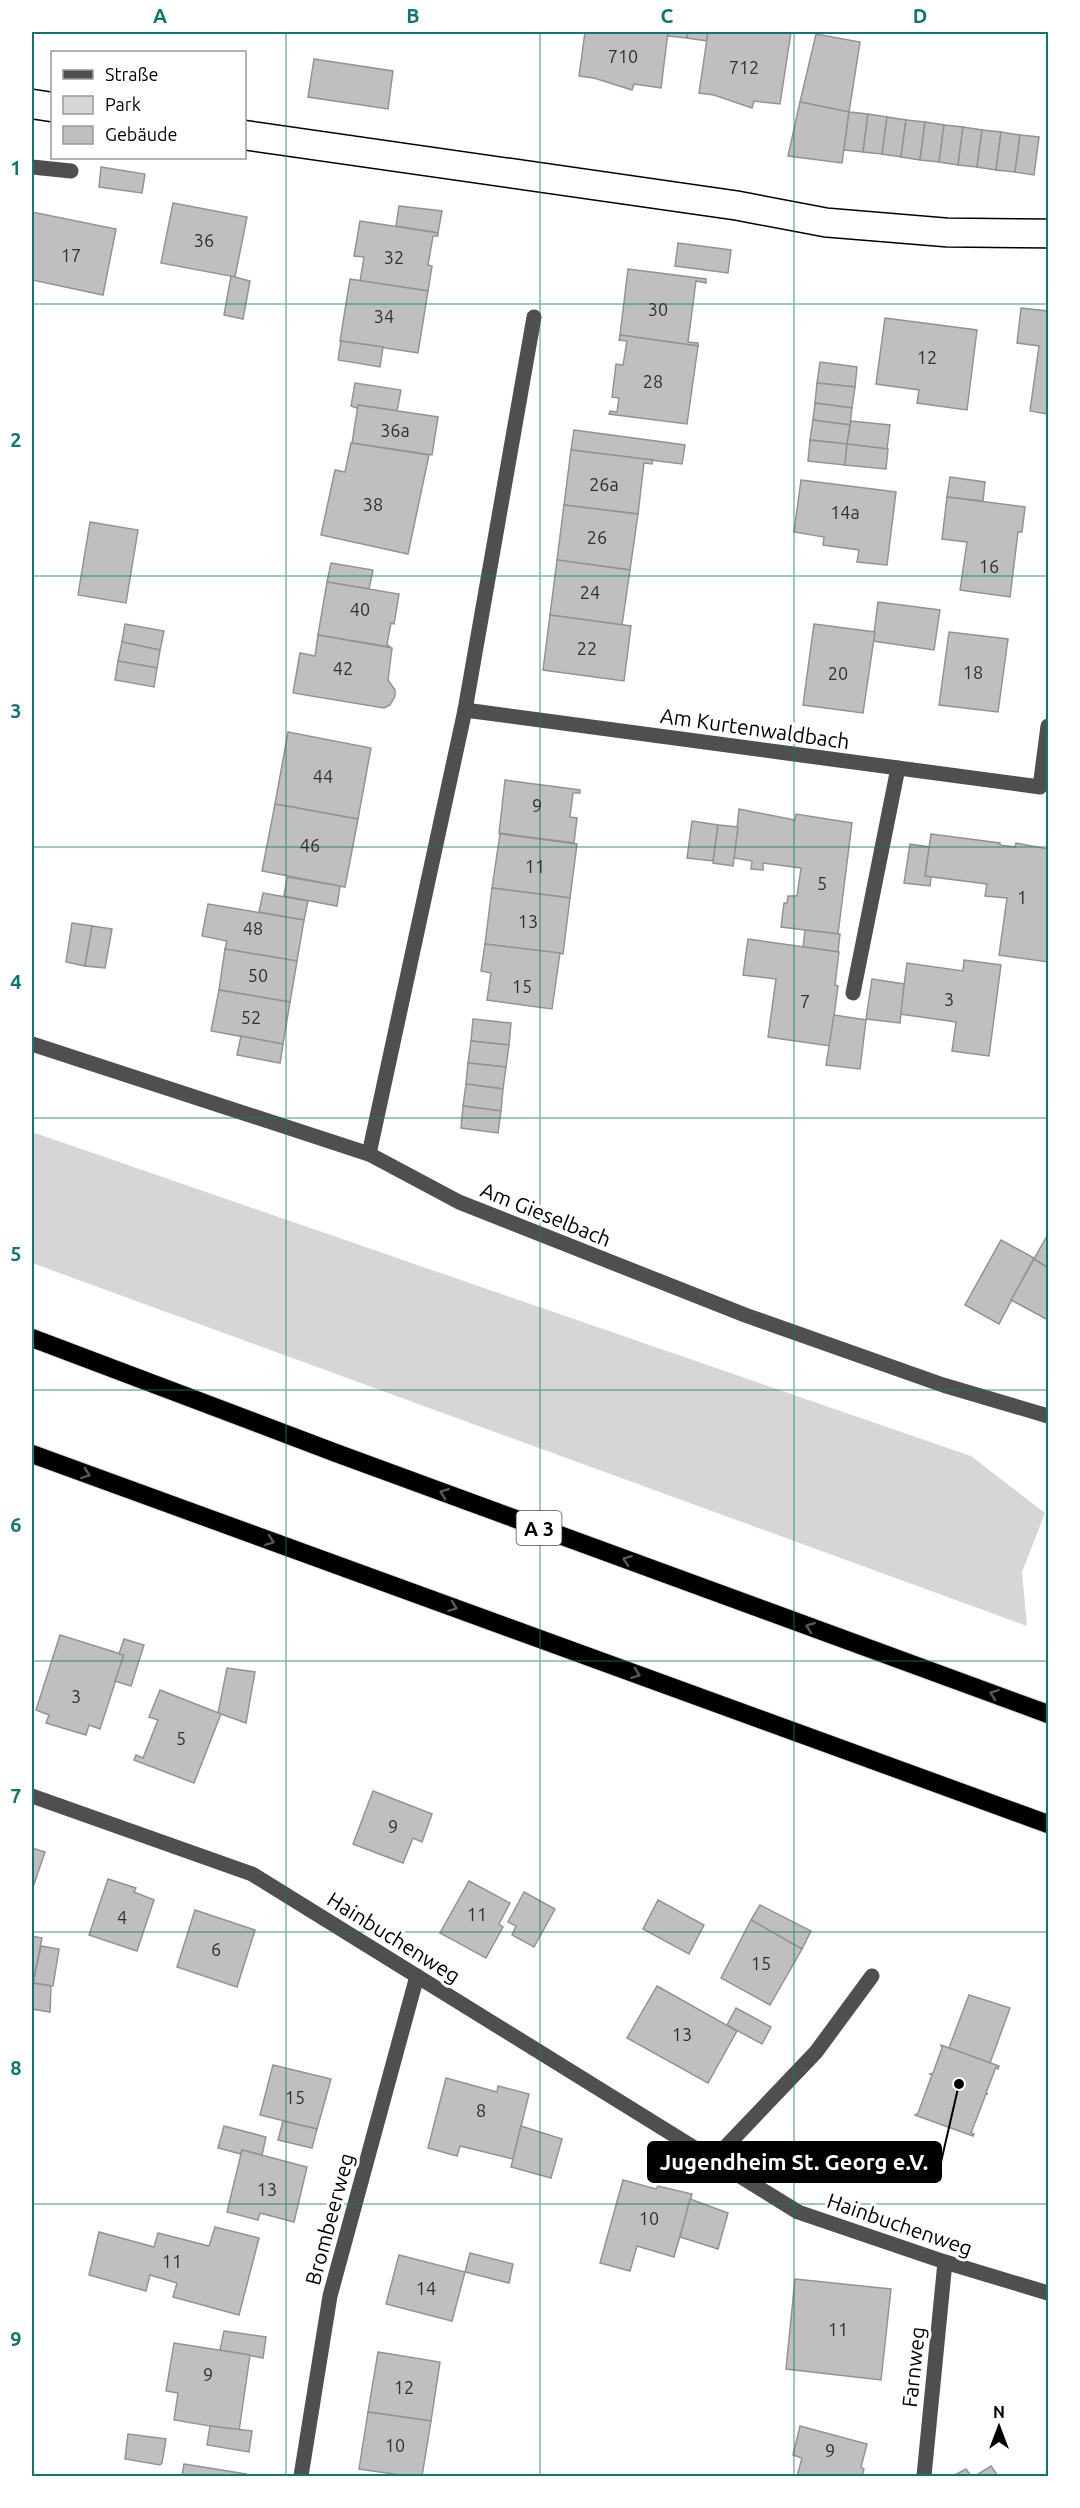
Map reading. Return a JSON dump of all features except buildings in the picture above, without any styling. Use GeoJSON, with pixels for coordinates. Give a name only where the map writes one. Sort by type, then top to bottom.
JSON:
{"type":"FeatureCollection","features":[{"type":"Feature","properties":{"kind":"highway","name":"A 3"},"geometry":{"type":"LineString","coordinates":[[32,1338],[336,1454],[1048,1714]]}},
{"type":"Feature","properties":{"kind":"highway"},"geometry":{"type":"LineString","coordinates":[[32,1454],[1048,1824]]}},
{"type":"Feature","properties":{"kind":"street"},"geometry":{"type":"LineString","coordinates":[[32,167],[72,171]]}},
{"type":"Feature","properties":{"kind":"street"},"geometry":{"type":"LineString","coordinates":[[369,1154],[465,710],[534,317]]}},
{"type":"Feature","properties":{"kind":"street","name":"Am Kurtenwaldbach"},"geometry":{"type":"LineString","coordinates":[[465,710],[1044,788],[1048,726]]}},
{"type":"Feature","properties":{"kind":"street"},"geometry":{"type":"LineString","coordinates":[[853,993],[898,768]]}},
{"type":"Feature","properties":{"kind":"street","name":"Am Gieselbach"},"geometry":{"type":"LineString","coordinates":[[32,1044],[369,1154],[459,1202],[745,1315],[943,1385],[1048,1416]]}},
{"type":"Feature","properties":{"kind":"street","name":"Hainbuchenweg"},"geometry":{"type":"LineString","coordinates":[[32,1796],[252,1874],[798,2212],[945,2262],[1048,2293]]}},
{"type":"Feature","properties":{"kind":"street","name":"Brombeerweg"},"geometry":{"type":"LineString","coordinates":[[301,2476],[330,2296],[417,1976]]}},
{"type":"Feature","properties":{"kind":"street"},"geometry":{"type":"LineString","coordinates":[[714,2159],[816,2052],[872,1976]]}},
{"type":"Feature","properties":{"kind":"street","name":"Farnweg"},"geometry":{"type":"LineString","coordinates":[[924,2476],[945,2262]]}},
{"type":"Feature","properties":{"kind":"green space"},"geometry":{"type":"Polygon","coordinates":[[[32,1132],[971,1456],[1045,1513],[1022,1572],[1027,1626],[32,1263],[32,1132]]]}},
{"type":"Feature","properties":{"kind":"tram line"},"geometry":{"type":"LineString","coordinates":[[32,89],[51,92]]}},
{"type":"Feature","properties":{"kind":"tram line"},"geometry":{"type":"LineString","coordinates":[[32,119],[51,122]]}},
{"type":"Feature","properties":{"kind":"tram line"},"geometry":{"type":"LineString","coordinates":[[246,120],[739,191],[828,208],[948,218],[1048,219]]}},
{"type":"Feature","properties":{"kind":"tram line"},"geometry":{"type":"LineString","coordinates":[[246,150],[734,220],[824,237],[946,247],[1048,248]]}},
{"type":"Feature","properties":{"kind":"place","name":"Jugendheim St. Georg e.V."},"geometry":{"type":"Point","coordinates":[959,2084]}}]}
